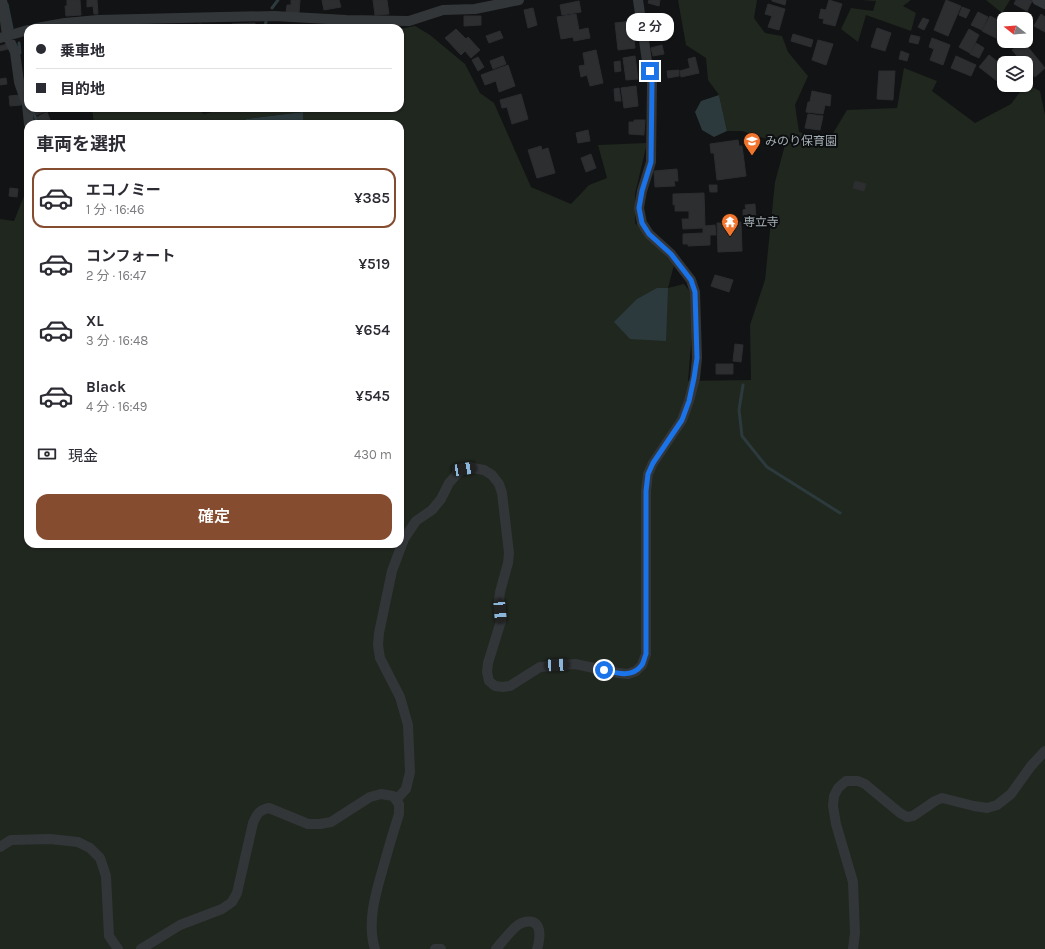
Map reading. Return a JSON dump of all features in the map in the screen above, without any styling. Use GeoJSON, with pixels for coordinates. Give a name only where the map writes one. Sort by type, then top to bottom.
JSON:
{"type":"FeatureCollection","features":[{"type":"Feature","properties":{"kind":"street"},"geometry":{"type":"LineString","coordinates":[[2,0],[4,37],[15,52],[19,82],[24,96]]}},
{"type":"Feature","properties":{"kind":"street"},"geometry":{"type":"LineString","coordinates":[[59,24],[98,20],[274,16],[346,20],[409,21],[443,10],[475,9],[495,3],[519,0]]}},
{"type":"Feature","properties":{"kind":"street"},"geometry":{"type":"LineString","coordinates":[[404,539],[416,521],[432,510],[441,499],[450,483],[458,473],[464,469],[472,468],[484,470],[492,475],[499,484],[502,493],[509,553],[508,563],[500,592],[502,621],[488,663],[487,672],[489,681],[495,686],[503,688],[510,686],[540,667],[575,664],[628,674],[636,671],[642,665],[646,654],[646,491],[648,474],[653,463],[682,420],[689,401],[697,358],[695,292],[691,280],[671,254],[649,234],[642,223],[639,208],[642,191],[651,162],[652,82],[647,61],[638,0]]}},
{"type":"Feature","properties":{"kind":"street"},"geometry":{"type":"LineString","coordinates":[[1038,0],[1045,4]]}},
{"type":"Feature","properties":{"kind":"street"},"geometry":{"type":"LineString","coordinates":[[4,37],[24,31]]}},
{"type":"Feature","properties":{"kind":"street"},"geometry":{"type":"LineString","coordinates":[[396,800],[406,789],[410,772],[408,725],[400,697],[380,658],[378,645],[379,633],[392,571],[401,548]]}},
{"type":"Feature","properties":{"kind":"street"},"geometry":{"type":"LineString","coordinates":[[853,949],[855,933],[853,882],[836,824],[833,806],[834,796],[838,788],[846,781],[858,781],[865,784],[907,817],[913,816],[942,798],[987,808],[997,805],[1012,794],[1031,766],[1045,751]]}},
{"type":"Feature","properties":{"kind":"street"},"geometry":{"type":"LineString","coordinates":[[141,949],[180,926],[222,909],[232,902],[237,893],[253,823],[257,814],[262,810],[269,808],[308,824],[320,824],[331,822],[370,797],[381,794],[393,796],[399,804],[399,814],[376,893],[372,921],[373,942],[375,949]]}},
{"type":"Feature","properties":{"kind":"street"},"geometry":{"type":"LineString","coordinates":[[0,847],[12,840],[50,839],[78,842],[90,848],[100,858],[106,876],[109,936],[118,949]]}},
{"type":"Feature","properties":{"kind":"street"},"geometry":{"type":"LineString","coordinates":[[496,949],[517,926],[525,921],[532,922],[539,929],[537,949]]}},
{"type":"Feature","properties":{"kind":"street"},"geometry":{"type":"LineString","coordinates":[[435,949],[441,949]]}},
{"type":"Feature","properties":{"kind":"shaded area"},"geometry":{"type":"Polygon","coordinates":[[[678,0],[757,0],[754,18],[765,33],[782,36],[788,52],[808,76],[795,105],[799,132],[829,140],[847,110],[897,108],[904,68],[937,81],[932,91],[975,123],[1011,104],[1020,92],[1033,92],[1033,88],[1040,91],[1045,115],[1045,949],[0,949],[0,219],[14,221],[24,196],[24,548],[404,548],[404,120],[303,120],[303,112],[404,112],[404,28],[415,26],[430,35],[465,64],[480,93],[494,103],[531,187],[571,204],[589,185],[607,178],[598,145],[647,143],[635,194],[635,223],[674,265],[668,288],[684,284],[695,298],[688,381],[751,380],[750,325],[765,280],[775,182],[785,145],[742,131],[727,131],[719,95],[708,80],[706,58],[686,45],[678,0]]]}},
{"type":"Feature","properties":{"kind":"shaded area"},"geometry":{"type":"Polygon","coordinates":[[[861,0],[911,0],[903,6],[916,13],[911,31],[866,15],[858,42],[841,29],[851,8],[873,11],[876,1],[861,0]]]}},
{"type":"Feature","properties":{"kind":"shaded area"},"geometry":{"type":"Polygon","coordinates":[[[986,0],[1010,0],[1003,12],[986,0]]]}},
{"type":"Feature","properties":{"kind":"shaded area"},"geometry":{"type":"Polygon","coordinates":[[[719,95],[727,131],[714,137],[702,130],[695,112],[701,101],[719,95]]]}},
{"type":"Feature","properties":{"kind":"shaded area"},"geometry":{"type":"Polygon","coordinates":[[[92,112],[201,112],[204,114],[212,112],[303,112],[246,120],[94,120],[92,112]]]}},
{"type":"Feature","properties":{"kind":"shaded area"},"geometry":{"type":"Polygon","coordinates":[[[303,112],[303,120],[246,119],[303,112]]]}},
{"type":"Feature","properties":{"kind":"shaded area"},"geometry":{"type":"Polygon","coordinates":[[[657,288],[668,288],[666,341],[630,339],[614,322],[637,299],[657,288]]]}},
{"type":"Feature","properties":{"kind":"building"},"geometry":{"type":"Polygon","coordinates":[[[67,0],[80,0],[81,15],[66,16],[65,6],[67,6],[67,0]]]}},
{"type":"Feature","properties":{"kind":"building"},"geometry":{"type":"Polygon","coordinates":[[[87,0],[97,0],[98,14],[94,14],[93,6],[87,7],[87,0]]]}},
{"type":"Feature","properties":{"kind":"building"},"geometry":{"type":"Polygon","coordinates":[[[291,0],[300,0],[299,13],[286,13],[287,5],[291,5],[291,0]]]}},
{"type":"Feature","properties":{"kind":"building"},"geometry":{"type":"Polygon","coordinates":[[[322,0],[339,0],[341,7],[324,10],[322,0]]]}},
{"type":"Feature","properties":{"kind":"building"},"geometry":{"type":"Polygon","coordinates":[[[373,0],[387,0],[389,14],[375,15],[373,0]]]}},
{"type":"Feature","properties":{"kind":"building"},"geometry":{"type":"Polygon","coordinates":[[[649,0],[660,0],[659,6],[648,3],[649,0]]]}},
{"type":"Feature","properties":{"kind":"building"},"geometry":{"type":"Polygon","coordinates":[[[772,0],[786,0],[785,5],[772,0]]]}},
{"type":"Feature","properties":{"kind":"building"},"geometry":{"type":"Polygon","coordinates":[[[829,0],[842,4],[835,26],[823,23],[824,19],[819,18],[821,9],[826,10],[829,0]]]}},
{"type":"Feature","properties":{"kind":"building"},"geometry":{"type":"Polygon","coordinates":[[[946,0],[961,6],[948,36],[934,30],[946,0]]]}},
{"type":"Feature","properties":{"kind":"building"},"geometry":{"type":"Polygon","coordinates":[[[1016,0],[1032,1],[1027,11],[1014,4],[1016,0]]]}},
{"type":"Feature","properties":{"kind":"building"},"geometry":{"type":"Polygon","coordinates":[[[579,1],[581,12],[562,15],[560,5],[579,1]]]}},
{"type":"Feature","properties":{"kind":"building"},"geometry":{"type":"Polygon","coordinates":[[[768,4],[785,9],[779,30],[768,27],[772,16],[765,14],[768,4]]]}},
{"type":"Feature","properties":{"kind":"building"},"geometry":{"type":"Polygon","coordinates":[[[962,7],[970,10],[966,18],[959,15],[962,7]]]}},
{"type":"Feature","properties":{"kind":"building"},"geometry":{"type":"Polygon","coordinates":[[[533,8],[537,25],[528,28],[524,10],[533,8]]]}},
{"type":"Feature","properties":{"kind":"building"},"geometry":{"type":"Polygon","coordinates":[[[978,12],[988,17],[982,30],[971,25],[978,12]]]}},
{"type":"Feature","properties":{"kind":"building"},"geometry":{"type":"Polygon","coordinates":[[[576,14],[579,30],[588,28],[590,38],[574,41],[573,37],[561,39],[557,17],[576,14]]]}},
{"type":"Feature","properties":{"kind":"building"},"geometry":{"type":"Polygon","coordinates":[[[1041,14],[1045,17],[1045,32],[1034,26],[1041,14]]]}},
{"type":"Feature","properties":{"kind":"building"},"geometry":{"type":"Polygon","coordinates":[[[464,16],[481,16],[481,25],[464,26],[464,16]]]}},
{"type":"Feature","properties":{"kind":"building"},"geometry":{"type":"Polygon","coordinates":[[[990,16],[997,20],[997,38],[982,31],[990,16]]]}},
{"type":"Feature","properties":{"kind":"building"},"geometry":{"type":"Polygon","coordinates":[[[923,18],[929,20],[924,30],[918,27],[923,18]]]}},
{"type":"Feature","properties":{"kind":"building"},"geometry":{"type":"Polygon","coordinates":[[[632,21],[635,48],[618,50],[615,23],[632,21]]]}},
{"type":"Feature","properties":{"kind":"building"},"geometry":{"type":"Polygon","coordinates":[[[255,23],[255,24],[232,24],[255,23]]]}},
{"type":"Feature","properties":{"kind":"building"},"geometry":{"type":"Polygon","coordinates":[[[877,28],[891,33],[885,51],[871,47],[877,28]]]}},
{"type":"Feature","properties":{"kind":"building"},"geometry":{"type":"Polygon","coordinates":[[[456,29],[466,39],[468,37],[480,50],[471,58],[465,51],[461,55],[445,38],[456,29]]]}},
{"type":"Feature","properties":{"kind":"building"},"geometry":{"type":"Polygon","coordinates":[[[969,29],[979,35],[970,53],[959,47],[969,29]]]}},
{"type":"Feature","properties":{"kind":"building"},"geometry":{"type":"Polygon","coordinates":[[[500,31],[503,38],[489,43],[486,36],[500,31]]]}},
{"type":"Feature","properties":{"kind":"building"},"geometry":{"type":"Polygon","coordinates":[[[793,34],[813,40],[811,47],[791,41],[793,34]]]}},
{"type":"Feature","properties":{"kind":"building"},"geometry":{"type":"Polygon","coordinates":[[[911,35],[920,37],[918,44],[909,42],[911,35]]]}},
{"type":"Feature","properties":{"kind":"building"},"geometry":{"type":"Polygon","coordinates":[[[932,38],[950,45],[943,65],[930,60],[934,49],[929,47],[932,38]]]}},
{"type":"Feature","properties":{"kind":"building"},"geometry":{"type":"Polygon","coordinates":[[[818,40],[833,44],[826,65],[812,60],[818,40]]]}},
{"type":"Feature","properties":{"kind":"building"},"geometry":{"type":"Polygon","coordinates":[[[976,43],[984,48],[979,58],[970,54],[976,43]]]}},
{"type":"Feature","properties":{"kind":"building"},"geometry":{"type":"Polygon","coordinates":[[[7,44],[8,49],[0,51],[0,46],[7,44]]]}},
{"type":"Feature","properties":{"kind":"building"},"geometry":{"type":"Polygon","coordinates":[[[662,45],[664,54],[653,56],[651,48],[662,45]]]}},
{"type":"Feature","properties":{"kind":"building"},"geometry":{"type":"Polygon","coordinates":[[[1014,48],[1029,48],[1045,68],[1035,77],[1033,75],[1033,56],[1017,56],[1012,50],[1014,48]]]}},
{"type":"Feature","properties":{"kind":"building"},"geometry":{"type":"Polygon","coordinates":[[[596,50],[603,83],[590,86],[587,75],[581,77],[579,66],[585,65],[583,53],[596,50]]]}},
{"type":"Feature","properties":{"kind":"building"},"geometry":{"type":"Polygon","coordinates":[[[901,51],[909,54],[907,61],[899,59],[901,51]]]}},
{"type":"Feature","properties":{"kind":"building"},"geometry":{"type":"Polygon","coordinates":[[[989,55],[997,61],[997,81],[979,67],[989,55]]]}},
{"type":"Feature","properties":{"kind":"building"},"geometry":{"type":"Polygon","coordinates":[[[503,56],[506,64],[493,69],[490,61],[503,56]]]}},
{"type":"Feature","properties":{"kind":"building"},"geometry":{"type":"Polygon","coordinates":[[[635,56],[638,79],[626,80],[623,58],[635,56]]]}},
{"type":"Feature","properties":{"kind":"building"},"geometry":{"type":"Polygon","coordinates":[[[956,56],[976,65],[971,76],[951,68],[956,56]]]}},
{"type":"Feature","properties":{"kind":"building"},"geometry":{"type":"Polygon","coordinates":[[[478,57],[484,67],[478,71],[472,60],[478,57]]]}},
{"type":"Feature","properties":{"kind":"building"},"geometry":{"type":"Polygon","coordinates":[[[695,57],[699,73],[681,77],[680,71],[690,68],[688,59],[695,57]]]}},
{"type":"Feature","properties":{"kind":"building"},"geometry":{"type":"Polygon","coordinates":[[[620,61],[621,71],[615,72],[614,62],[620,61]]]}},
{"type":"Feature","properties":{"kind":"building"},"geometry":{"type":"Polygon","coordinates":[[[508,65],[515,86],[499,92],[496,81],[485,85],[481,75],[508,65]]]}},
{"type":"Feature","properties":{"kind":"building"},"geometry":{"type":"Polygon","coordinates":[[[679,70],[679,76],[668,78],[667,71],[679,70]]]}},
{"type":"Feature","properties":{"kind":"building"},"geometry":{"type":"Polygon","coordinates":[[[879,71],[895,71],[893,100],[877,99],[879,71]]]}},
{"type":"Feature","properties":{"kind":"building"},"geometry":{"type":"Polygon","coordinates":[[[6,78],[7,84],[0,85],[0,79],[6,78]]]}},
{"type":"Feature","properties":{"kind":"building"},"geometry":{"type":"Polygon","coordinates":[[[636,86],[638,106],[624,108],[621,88],[636,86]]]}},
{"type":"Feature","properties":{"kind":"building"},"geometry":{"type":"Polygon","coordinates":[[[619,88],[621,101],[615,101],[614,89],[619,88]]]}},
{"type":"Feature","properties":{"kind":"building"},"geometry":{"type":"Polygon","coordinates":[[[812,91],[831,95],[830,106],[825,105],[823,114],[806,112],[812,91]]]}},
{"type":"Feature","properties":{"kind":"building"},"geometry":{"type":"Polygon","coordinates":[[[521,94],[528,119],[512,124],[507,107],[502,108],[500,100],[521,94]]]}},
{"type":"Feature","properties":{"kind":"building"},"geometry":{"type":"Polygon","coordinates":[[[20,95],[21,105],[10,106],[9,96],[20,95]]]}},
{"type":"Feature","properties":{"kind":"building"},"geometry":{"type":"Polygon","coordinates":[[[35,112],[44,112],[36,115],[35,112]]]}},
{"type":"Feature","properties":{"kind":"building"},"geometry":{"type":"Polygon","coordinates":[[[47,112],[50,120],[38,120],[37,117],[47,112]]]}},
{"type":"Feature","properties":{"kind":"building"},"geometry":{"type":"Polygon","coordinates":[[[808,114],[823,116],[820,130],[805,128],[808,114]]]}},
{"type":"Feature","properties":{"kind":"building"},"geometry":{"type":"Polygon","coordinates":[[[634,120],[645,120],[644,135],[629,134],[629,122],[634,122],[634,120]]]}},
{"type":"Feature","properties":{"kind":"building"},"geometry":{"type":"Polygon","coordinates":[[[588,130],[590,141],[578,143],[576,133],[588,130]]]}},
{"type":"Feature","properties":{"kind":"building"},"geometry":{"type":"Polygon","coordinates":[[[738,140],[739,146],[742,146],[746,176],[717,180],[714,153],[711,153],[710,144],[738,140]]]}},
{"type":"Feature","properties":{"kind":"building"},"geometry":{"type":"Polygon","coordinates":[[[541,146],[542,150],[548,148],[555,173],[537,178],[528,150],[541,146]]]}},
{"type":"Feature","properties":{"kind":"building"},"geometry":{"type":"Polygon","coordinates":[[[591,154],[596,168],[586,172],[581,158],[591,154]]]}},
{"type":"Feature","properties":{"kind":"building"},"geometry":{"type":"Polygon","coordinates":[[[677,169],[678,181],[674,181],[675,186],[655,187],[654,171],[677,169]]]}},
{"type":"Feature","properties":{"kind":"building"},"geometry":{"type":"Polygon","coordinates":[[[855,181],[866,184],[864,191],[853,188],[855,181]]]}},
{"type":"Feature","properties":{"kind":"building"},"geometry":{"type":"Polygon","coordinates":[[[709,185],[717,185],[717,192],[710,192],[709,185]]]}},
{"type":"Feature","properties":{"kind":"building"},"geometry":{"type":"Polygon","coordinates":[[[10,188],[18,189],[17,197],[9,196],[10,188]]]}},
{"type":"Feature","properties":{"kind":"building"},"geometry":{"type":"Polygon","coordinates":[[[704,193],[705,226],[715,225],[716,235],[710,235],[710,245],[688,246],[688,244],[683,244],[683,234],[703,233],[703,228],[683,229],[682,219],[689,219],[689,211],[675,211],[675,204],[673,205],[673,194],[704,193]]]}},
{"type":"Feature","properties":{"kind":"building"},"geometry":{"type":"Polygon","coordinates":[[[755,204],[756,222],[746,222],[746,217],[743,217],[743,210],[746,209],[745,205],[755,204]]]}},
{"type":"Feature","properties":{"kind":"building","name":"専立寺"},"geometry":{"type":"Polygon","coordinates":[[[734,218],[734,222],[741,222],[742,251],[718,252],[717,223],[724,223],[723,219],[734,218]]]}},
{"type":"Feature","properties":{"kind":"building"},"geometry":{"type":"Polygon","coordinates":[[[715,275],[733,280],[729,292],[711,286],[715,275]]]}},
{"type":"Feature","properties":{"kind":"building"},"geometry":{"type":"Polygon","coordinates":[[[735,344],[743,345],[741,362],[733,361],[735,344]]]}},
{"type":"Feature","properties":{"kind":"building"},"geometry":{"type":"Polygon","coordinates":[[[716,364],[733,364],[733,374],[716,374],[716,364]]]}},
{"type":"Feature","properties":{"kind":"waterway"},"geometry":{"type":"LineString","coordinates":[[272,8],[278,0]]}},
{"type":"Feature","properties":{"kind":"waterway"},"geometry":{"type":"LineString","coordinates":[[7,4],[12,28]]}},
{"type":"Feature","properties":{"kind":"waterway"},"geometry":{"type":"LineString","coordinates":[[19,43],[20,53]]}},
{"type":"Feature","properties":{"kind":"waterway"},"geometry":{"type":"LineString","coordinates":[[33,112],[36,120]]}},
{"type":"Feature","properties":{"kind":"waterway"},"geometry":{"type":"LineString","coordinates":[[743,385],[739,410],[742,436],[767,467],[840,513]]}},
{"type":"Feature","properties":{"kind":"place","name":"みのり保育園"},"geometry":{"type":"Point","coordinates":[752,156]}},
{"type":"Feature","properties":{"kind":"place","name":"専立寺"},"geometry":{"type":"Point","coordinates":[730,237]}},
{"type":"Feature","properties":{"kind":"route"},"geometry":{"type":"LineString","coordinates":[[604,670],[628,674],[636,671],[642,665],[646,654],[646,491],[648,474],[653,463],[682,420],[689,401],[697,358],[695,292],[691,280],[671,254],[649,234],[642,223],[639,208],[642,191],[651,162],[652,82],[650,71]]}}]}
